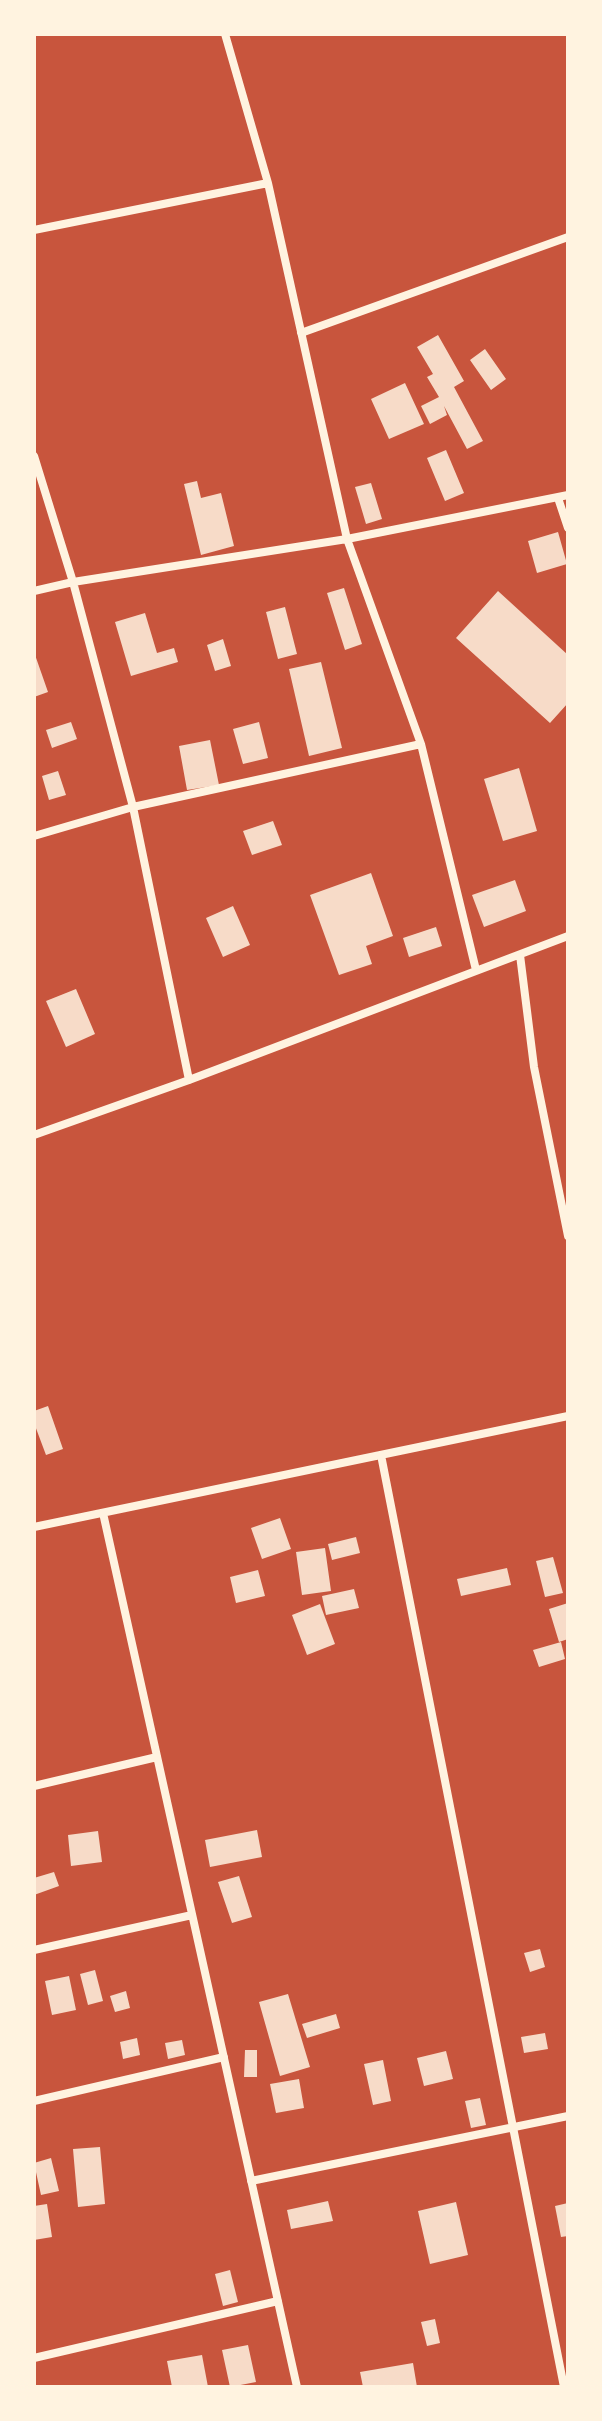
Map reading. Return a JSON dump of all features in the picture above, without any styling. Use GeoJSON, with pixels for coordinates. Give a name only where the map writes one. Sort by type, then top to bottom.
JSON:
{"type":"FeatureCollection","features":[{"type":"Feature","properties":{"kind":"street"},"geometry":{"type":"LineString","coordinates":[[225,34],[268,183],[347,539],[421,744],[476,970]]}},
{"type":"Feature","properties":{"kind":"street"},"geometry":{"type":"LineString","coordinates":[[34,230],[268,183]]}},
{"type":"Feature","properties":{"kind":"street"},"geometry":{"type":"LineString","coordinates":[[301,333],[568,237]]}},
{"type":"Feature","properties":{"kind":"street"},"geometry":{"type":"LineString","coordinates":[[34,456],[73,582],[133,807],[189,1080]]}},
{"type":"Feature","properties":{"kind":"street"},"geometry":{"type":"LineString","coordinates":[[34,591],[73,582],[347,539],[568,495]]}},
{"type":"Feature","properties":{"kind":"street"},"geometry":{"type":"LineString","coordinates":[[558,498],[568,528]]}},
{"type":"Feature","properties":{"kind":"street"},"geometry":{"type":"LineString","coordinates":[[34,836],[133,807],[421,744]]}},
{"type":"Feature","properties":{"kind":"street"},"geometry":{"type":"LineString","coordinates":[[34,1135],[189,1080],[568,936]]}},
{"type":"Feature","properties":{"kind":"street"},"geometry":{"type":"LineString","coordinates":[[520,955],[534,1067],[568,1236]]}},
{"type":"Feature","properties":{"kind":"street"},"geometry":{"type":"LineString","coordinates":[[34,1527],[568,1416]]}},
{"type":"Feature","properties":{"kind":"street"},"geometry":{"type":"LineString","coordinates":[[381,1455],[564,2387]]}},
{"type":"Feature","properties":{"kind":"street"},"geometry":{"type":"LineString","coordinates":[[103,1513],[297,2387]]}},
{"type":"Feature","properties":{"kind":"street"},"geometry":{"type":"LineString","coordinates":[[34,1786],[157,1757]]}},
{"type":"Feature","properties":{"kind":"street"},"geometry":{"type":"LineString","coordinates":[[34,1950],[192,1915]]}},
{"type":"Feature","properties":{"kind":"street"},"geometry":{"type":"LineString","coordinates":[[34,2101],[224,2057]]}},
{"type":"Feature","properties":{"kind":"street"},"geometry":{"type":"LineString","coordinates":[[251,2181],[568,2116]]}},
{"type":"Feature","properties":{"kind":"street"},"geometry":{"type":"LineString","coordinates":[[34,2358],[278,2301]]}},
{"type":"Feature","properties":{"kind":"building"},"geometry":{"type":"Polygon","coordinates":[[[438,335],[464,381],[454,387],[483,441],[467,449],[444,406],[447,415],[430,424],[421,406],[439,397],[427,377],[433,374],[417,347],[438,335]]]}},
{"type":"Feature","properties":{"kind":"building"},"geometry":{"type":"Polygon","coordinates":[[[485,349],[506,379],[491,390],[470,360],[485,349]]]}},
{"type":"Feature","properties":{"kind":"building"},"geometry":{"type":"Polygon","coordinates":[[[405,383],[424,424],[389,439],[371,399],[405,383]]]}},
{"type":"Feature","properties":{"kind":"building"},"geometry":{"type":"Polygon","coordinates":[[[446,450],[464,493],[445,501],[427,458],[446,450]]]}},
{"type":"Feature","properties":{"kind":"building"},"geometry":{"type":"Polygon","coordinates":[[[197,481],[201,498],[221,493],[234,546],[201,555],[184,484],[197,481]]]}},
{"type":"Feature","properties":{"kind":"building"},"geometry":{"type":"Polygon","coordinates":[[[371,483],[382,519],[366,524],[355,487],[371,483]]]}},
{"type":"Feature","properties":{"kind":"building"},"geometry":{"type":"Polygon","coordinates":[[[558,532],[567,564],[537,573],[528,541],[558,532]]]}},
{"type":"Feature","properties":{"kind":"building"},"geometry":{"type":"Polygon","coordinates":[[[344,588],[362,644],[345,650],[327,593],[344,588]]]}},
{"type":"Feature","properties":{"kind":"building"},"geometry":{"type":"Polygon","coordinates":[[[498,591],[568,655],[568,703],[550,723],[456,638],[498,591]]]}},
{"type":"Feature","properties":{"kind":"building"},"geometry":{"type":"Polygon","coordinates":[[[285,607],[297,654],[278,659],[266,612],[285,607]]]}},
{"type":"Feature","properties":{"kind":"building"},"geometry":{"type":"Polygon","coordinates":[[[145,613],[157,653],[174,648],[178,662],[131,676],[115,622],[145,613]]]}},
{"type":"Feature","properties":{"kind":"building"},"geometry":{"type":"Polygon","coordinates":[[[223,639],[231,666],[215,671],[207,645],[223,639]]]}},
{"type":"Feature","properties":{"kind":"building"},"geometry":{"type":"Polygon","coordinates":[[[34,652],[48,692],[34,697],[34,652]]]}},
{"type":"Feature","properties":{"kind":"building"},"geometry":{"type":"Polygon","coordinates":[[[321,662],[342,748],[309,756],[289,669],[321,662]]]}},
{"type":"Feature","properties":{"kind":"building"},"geometry":{"type":"Polygon","coordinates":[[[71,722],[77,739],[52,748],[46,730],[71,722]]]}},
{"type":"Feature","properties":{"kind":"building"},"geometry":{"type":"Polygon","coordinates":[[[259,722],[268,758],[243,764],[233,729],[259,722]]]}},
{"type":"Feature","properties":{"kind":"building"},"geometry":{"type":"Polygon","coordinates":[[[210,740],[219,785],[187,790],[179,746],[210,740]]]}},
{"type":"Feature","properties":{"kind":"building"},"geometry":{"type":"Polygon","coordinates":[[[519,768],[537,831],[503,841],[484,779],[519,768]]]}},
{"type":"Feature","properties":{"kind":"building"},"geometry":{"type":"Polygon","coordinates":[[[58,771],[66,795],[49,800],[42,776],[58,771]]]}},
{"type":"Feature","properties":{"kind":"building"},"geometry":{"type":"Polygon","coordinates":[[[273,821],[282,845],[252,855],[243,831],[273,821]]]}},
{"type":"Feature","properties":{"kind":"building"},"geometry":{"type":"Polygon","coordinates":[[[371,873],[393,936],[366,946],[372,964],[339,975],[310,895],[371,873]]]}},
{"type":"Feature","properties":{"kind":"building"},"geometry":{"type":"Polygon","coordinates":[[[515,880],[526,911],[484,927],[472,895],[515,880]]]}},
{"type":"Feature","properties":{"kind":"building"},"geometry":{"type":"Polygon","coordinates":[[[233,906],[250,945],[223,957],[206,918],[233,906]]]}},
{"type":"Feature","properties":{"kind":"building"},"geometry":{"type":"Polygon","coordinates":[[[436,927],[442,946],[409,957],[403,938],[436,927]]]}},
{"type":"Feature","properties":{"kind":"building"},"geometry":{"type":"Polygon","coordinates":[[[76,989],[95,1034],[66,1047],[46,1001],[76,989]]]}},
{"type":"Feature","properties":{"kind":"building"},"geometry":{"type":"Polygon","coordinates":[[[48,1406],[63,1449],[46,1455],[34,1423],[34,1411],[48,1406]]]}},
{"type":"Feature","properties":{"kind":"building"},"geometry":{"type":"Polygon","coordinates":[[[280,1518],[291,1549],[262,1559],[251,1528],[280,1518]]]}},
{"type":"Feature","properties":{"kind":"building"},"geometry":{"type":"Polygon","coordinates":[[[356,1537],[360,1553],[332,1560],[328,1544],[356,1537]]]}},
{"type":"Feature","properties":{"kind":"building"},"geometry":{"type":"Polygon","coordinates":[[[325,1548],[331,1591],[302,1595],[296,1552],[325,1548]]]}},
{"type":"Feature","properties":{"kind":"building"},"geometry":{"type":"Polygon","coordinates":[[[553,1557],[563,1593],[545,1597],[536,1561],[553,1557]]]}},
{"type":"Feature","properties":{"kind":"building"},"geometry":{"type":"Polygon","coordinates":[[[507,1568],[511,1585],[461,1596],[457,1579],[507,1568]]]}},
{"type":"Feature","properties":{"kind":"building"},"geometry":{"type":"Polygon","coordinates":[[[258,1570],[265,1596],[236,1603],[230,1577],[258,1570]]]}},
{"type":"Feature","properties":{"kind":"building"},"geometry":{"type":"Polygon","coordinates":[[[354,1589],[359,1608],[326,1615],[322,1596],[354,1589]]]}},
{"type":"Feature","properties":{"kind":"building"},"geometry":{"type":"Polygon","coordinates":[[[568,1603],[568,1639],[559,1642],[549,1609],[568,1603]]]}},
{"type":"Feature","properties":{"kind":"building"},"geometry":{"type":"Polygon","coordinates":[[[320,1604],[335,1644],[307,1655],[292,1615],[320,1604]]]}},
{"type":"Feature","properties":{"kind":"building"},"geometry":{"type":"Polygon","coordinates":[[[561,1642],[565,1659],[539,1667],[533,1650],[561,1642]]]}},
{"type":"Feature","properties":{"kind":"building"},"geometry":{"type":"Polygon","coordinates":[[[257,1830],[262,1857],[210,1867],[205,1840],[257,1830]]]}},
{"type":"Feature","properties":{"kind":"building"},"geometry":{"type":"Polygon","coordinates":[[[98,1831],[102,1862],[71,1866],[68,1835],[98,1831]]]}},
{"type":"Feature","properties":{"kind":"building"},"geometry":{"type":"Polygon","coordinates":[[[54,1872],[59,1886],[34,1895],[34,1878],[54,1872]]]}},
{"type":"Feature","properties":{"kind":"building"},"geometry":{"type":"Polygon","coordinates":[[[239,1876],[252,1917],[232,1923],[218,1882],[239,1876]]]}},
{"type":"Feature","properties":{"kind":"building"},"geometry":{"type":"Polygon","coordinates":[[[540,1949],[545,1967],[530,1972],[524,1953],[540,1949]]]}},
{"type":"Feature","properties":{"kind":"building"},"geometry":{"type":"Polygon","coordinates":[[[95,1970],[103,2001],[88,2005],[80,1974],[95,1970]]]}},
{"type":"Feature","properties":{"kind":"building"},"geometry":{"type":"Polygon","coordinates":[[[69,1976],[76,2010],[52,2015],[45,1981],[69,1976]]]}},
{"type":"Feature","properties":{"kind":"building"},"geometry":{"type":"Polygon","coordinates":[[[126,1991],[130,2008],[115,2012],[110,1996],[126,1991]]]}},
{"type":"Feature","properties":{"kind":"building"},"geometry":{"type":"Polygon","coordinates":[[[288,1994],[310,2067],[280,2076],[259,2002],[288,1994]]]}},
{"type":"Feature","properties":{"kind":"building"},"geometry":{"type":"Polygon","coordinates":[[[336,2014],[340,2028],[307,2038],[302,2024],[336,2014]]]}},
{"type":"Feature","properties":{"kind":"building"},"geometry":{"type":"Polygon","coordinates":[[[545,2033],[548,2049],[524,2053],[521,2037],[545,2033]]]}},
{"type":"Feature","properties":{"kind":"building"},"geometry":{"type":"Polygon","coordinates":[[[137,2038],[140,2055],[123,2059],[120,2042],[137,2038]]]}},
{"type":"Feature","properties":{"kind":"building"},"geometry":{"type":"Polygon","coordinates":[[[182,2040],[185,2055],[168,2059],[165,2043],[182,2040]]]}},
{"type":"Feature","properties":{"kind":"building"},"geometry":{"type":"Polygon","coordinates":[[[245,2050],[257,2050],[257,2077],[244,2077],[245,2050]]]}},
{"type":"Feature","properties":{"kind":"building"},"geometry":{"type":"Polygon","coordinates":[[[446,2051],[453,2079],[424,2086],[417,2058],[446,2051]]]}},
{"type":"Feature","properties":{"kind":"building"},"geometry":{"type":"Polygon","coordinates":[[[383,2060],[391,2101],[373,2105],[364,2064],[383,2060]]]}},
{"type":"Feature","properties":{"kind":"building"},"geometry":{"type":"Polygon","coordinates":[[[299,2079],[304,2108],[276,2113],[270,2084],[299,2079]]]}},
{"type":"Feature","properties":{"kind":"building"},"geometry":{"type":"Polygon","coordinates":[[[480,2098],[486,2125],[471,2128],[465,2101],[480,2098]]]}},
{"type":"Feature","properties":{"kind":"building"},"geometry":{"type":"Polygon","coordinates":[[[100,2147],[105,2204],[78,2207],[73,2149],[100,2147]]]}},
{"type":"Feature","properties":{"kind":"building"},"geometry":{"type":"Polygon","coordinates":[[[51,2158],[59,2191],[41,2195],[34,2163],[51,2158]]]}},
{"type":"Feature","properties":{"kind":"building"},"geometry":{"type":"Polygon","coordinates":[[[328,2201],[333,2221],[291,2229],[287,2210],[328,2201]]]}},
{"type":"Feature","properties":{"kind":"building"},"geometry":{"type":"Polygon","coordinates":[[[456,2202],[468,2255],[430,2264],[418,2211],[456,2202]]]}},
{"type":"Feature","properties":{"kind":"building"},"geometry":{"type":"Polygon","coordinates":[[[568,2203],[568,2236],[561,2237],[555,2206],[568,2203]]]}},
{"type":"Feature","properties":{"kind":"building"},"geometry":{"type":"Polygon","coordinates":[[[47,2204],[52,2237],[34,2240],[34,2206],[47,2204]]]}},
{"type":"Feature","properties":{"kind":"building"},"geometry":{"type":"Polygon","coordinates":[[[230,2270],[238,2302],[223,2306],[215,2274],[230,2270]]]}},
{"type":"Feature","properties":{"kind":"building"},"geometry":{"type":"Polygon","coordinates":[[[435,2319],[440,2343],[427,2346],[421,2322],[435,2319]]]}},
{"type":"Feature","properties":{"kind":"building"},"geometry":{"type":"Polygon","coordinates":[[[248,2345],[256,2382],[230,2387],[222,2350],[248,2345]]]}},
{"type":"Feature","properties":{"kind":"building"},"geometry":{"type":"Polygon","coordinates":[[[202,2355],[208,2387],[172,2387],[167,2361],[202,2355]]]}},
{"type":"Feature","properties":{"kind":"building"},"geometry":{"type":"Polygon","coordinates":[[[413,2363],[417,2387],[363,2387],[360,2372],[413,2363]]]}}]}
